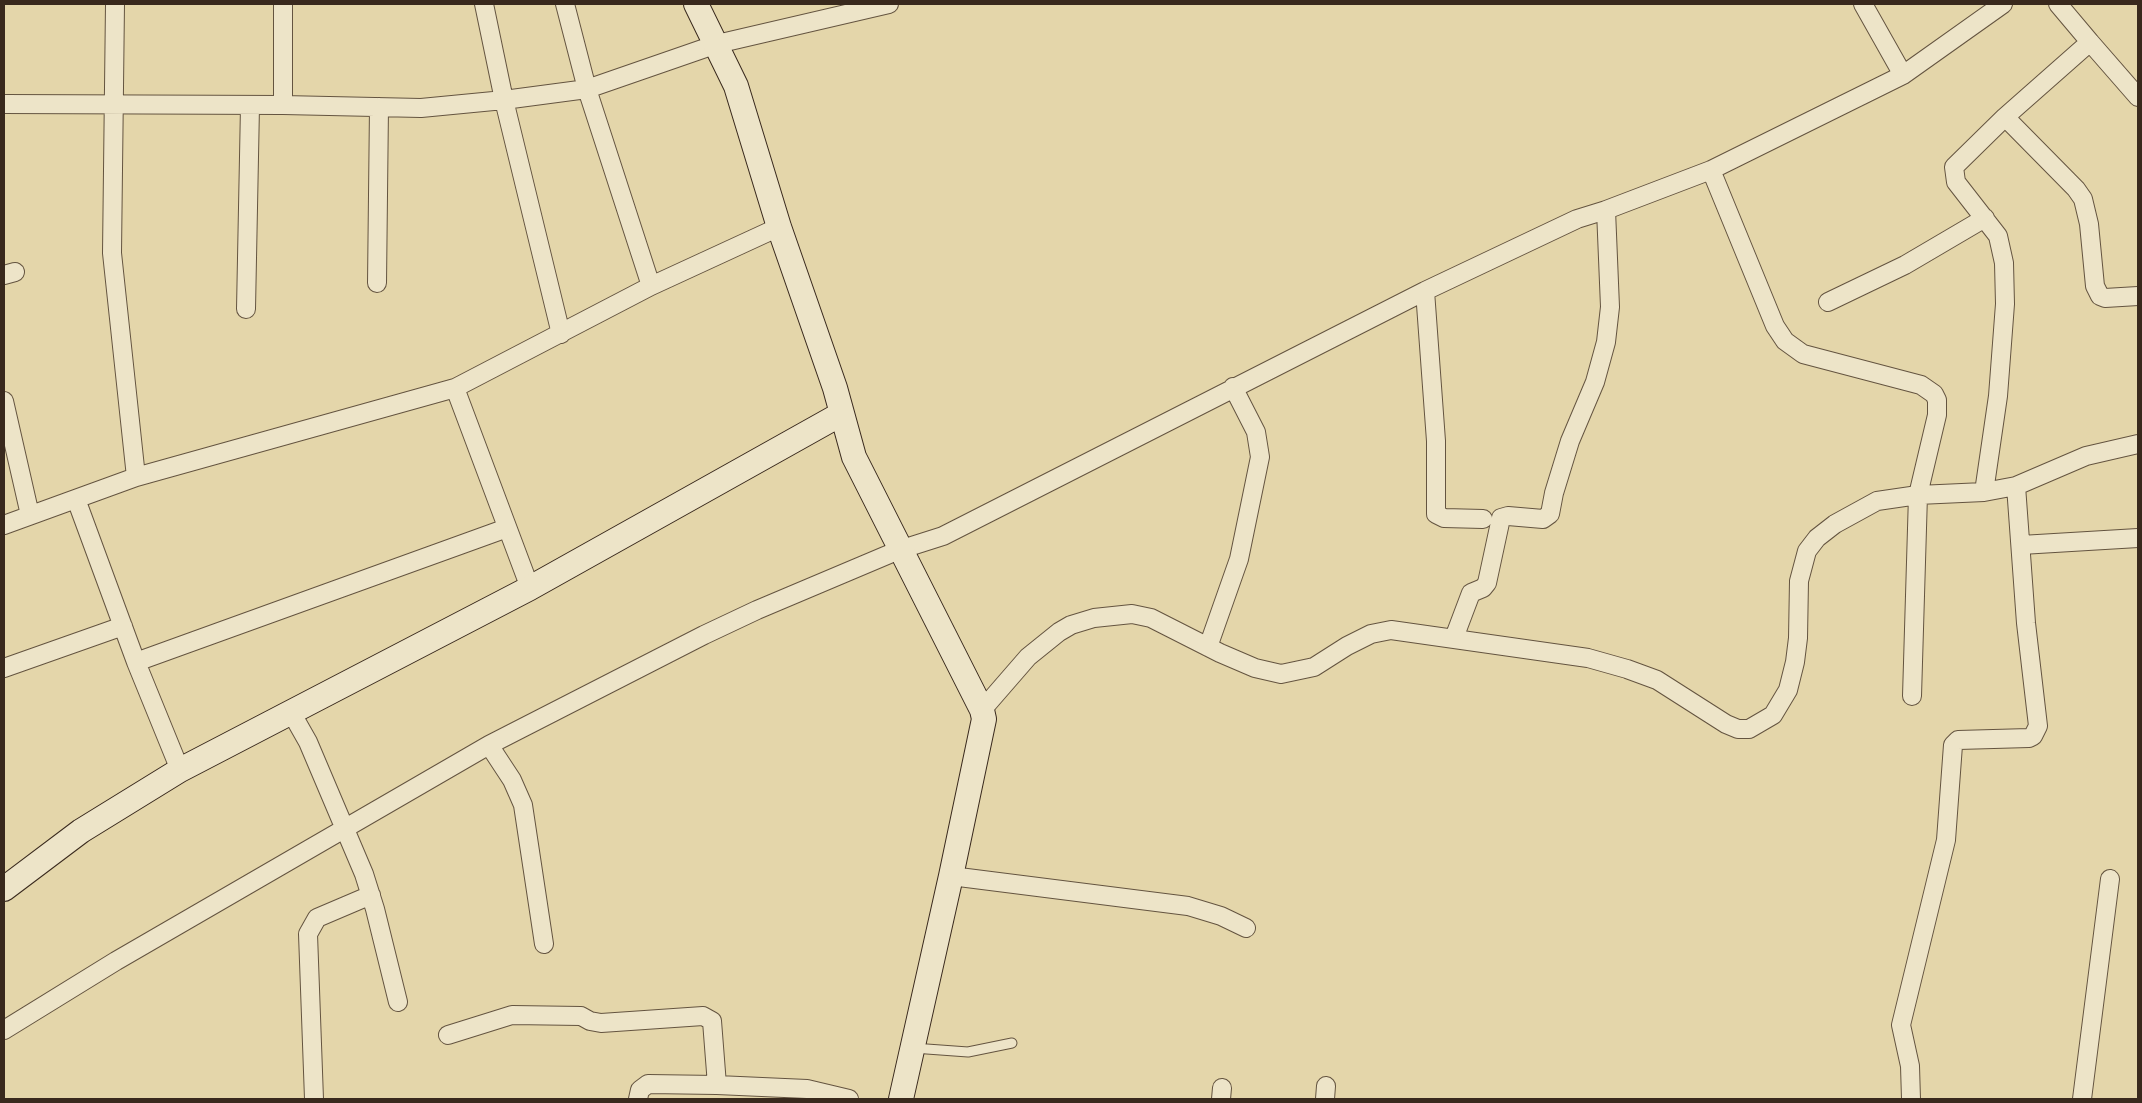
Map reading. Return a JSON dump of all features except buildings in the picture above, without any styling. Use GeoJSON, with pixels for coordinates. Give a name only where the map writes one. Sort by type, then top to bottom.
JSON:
{"type":"FeatureCollection","features":[{"type":"Feature","properties":{"kind":"street"},"geometry":{"type":"LineString","coordinates":[[115,4],[112,253],[136,477]]}},
{"type":"Feature","properties":{"kind":"street"},"geometry":{"type":"LineString","coordinates":[[283,105],[284,4]]}},
{"type":"Feature","properties":{"kind":"street"},"geometry":{"type":"LineString","coordinates":[[484,4],[504,100],[560,334]]}},
{"type":"Feature","properties":{"kind":"street"},"geometry":{"type":"LineString","coordinates":[[565,4],[587,89],[651,286]]}},
{"type":"Feature","properties":{"kind":"street"},"geometry":{"type":"LineString","coordinates":[[696,4],[736,86],[779,227],[835,388],[854,457],[982,710],[984,725],[901,1099]]}},
{"type":"Feature","properties":{"kind":"street"},"geometry":{"type":"LineString","coordinates":[[4,104],[283,105],[421,108],[504,100],[587,89],[717,44],[890,4]]}},
{"type":"Feature","properties":{"kind":"street"},"geometry":{"type":"LineString","coordinates":[[1863,4],[1903,75]]}},
{"type":"Feature","properties":{"kind":"street"},"geometry":{"type":"LineString","coordinates":[[4,1030],[116,961],[489,745],[757,610],[900,550],[943,536],[1425,291],[1577,219],[1606,210],[1711,170],[1903,75],[2003,4]]}},
{"type":"Feature","properties":{"kind":"street"},"geometry":{"type":"LineString","coordinates":[[2058,4],[2138,97]]}},
{"type":"Feature","properties":{"kind":"street"},"geometry":{"type":"LineString","coordinates":[[1984,492],[1998,396],[2005,304],[2003,250],[1998,236],[1956,182],[1953,175],[1954,167],[2005,117],[2090,42]]}},
{"type":"Feature","properties":{"kind":"street"},"geometry":{"type":"LineString","coordinates":[[246,309],[250,106]]}},
{"type":"Feature","properties":{"kind":"street"},"geometry":{"type":"LineString","coordinates":[[377,283],[379,107]]}},
{"type":"Feature","properties":{"kind":"street"},"geometry":{"type":"LineString","coordinates":[[2005,117],[2083,198],[2089,224],[2095,286],[2100,296],[2105,298],[2138,296]]}},
{"type":"Feature","properties":{"kind":"street"},"geometry":{"type":"LineString","coordinates":[[1711,170],[1775,326],[1785,341],[1803,354],[1921,385],[1934,394],[1937,400],[1937,416],[1918,495],[1912,696]]}},
{"type":"Feature","properties":{"kind":"street"},"geometry":{"type":"LineString","coordinates":[[1454,638],[1471,593],[1483,588],[1486,584],[1501,518],[1508,516],[1543,519],[1550,514],[1554,493],[1570,441],[1595,382],[1606,342],[1610,307],[1606,210]]}},
{"type":"Feature","properties":{"kind":"street"},"geometry":{"type":"LineString","coordinates":[[1828,302],[1905,264],[1985,218]]}},
{"type":"Feature","properties":{"kind":"street"},"geometry":{"type":"LineString","coordinates":[[4,525],[136,477],[455,388],[651,286],[779,227]]}},
{"type":"Feature","properties":{"kind":"street"},"geometry":{"type":"LineString","coordinates":[[1425,291],[1436,442],[1436,514],[1444,518],[1483,519]]}},
{"type":"Feature","properties":{"kind":"street"},"geometry":{"type":"LineString","coordinates":[[1208,647],[1239,559],[1260,458],[1256,432],[1233,387]]}},
{"type":"Feature","properties":{"kind":"street"},"geometry":{"type":"LineString","coordinates":[[455,388],[530,588]]}},
{"type":"Feature","properties":{"kind":"street"},"geometry":{"type":"LineString","coordinates":[[4,401],[30,515]]}},
{"type":"Feature","properties":{"kind":"street"},"geometry":{"type":"LineString","coordinates":[[4,889],[81,831],[180,770],[530,588],[841,414]]}},
{"type":"Feature","properties":{"kind":"street"},"geometry":{"type":"LineString","coordinates":[[982,710],[1028,657],[1059,632],[1071,625],[1094,618],[1132,614],[1152,618],[1208,647],[1255,668],[1281,674],[1314,667],[1347,646],[1378,633],[1401,631],[1588,658],[1657,680],[1726,724],[1738,729],[1749,729],[1774,714],[1788,690],[1795,662],[1798,638],[1799,581],[1807,551],[1817,538],[1856,511],[1877,501],[1918,495],[1984,492],[2016,486],[2086,456],[2138,444]]}},
{"type":"Feature","properties":{"kind":"street"},"geometry":{"type":"LineString","coordinates":[[1911,1099],[1910,1066],[1901,1025],[1946,840],[1953,745],[1958,740],[2029,738],[2034,736],[2038,726],[2026,623],[2016,486]]}},
{"type":"Feature","properties":{"kind":"street"},"geometry":{"type":"LineString","coordinates":[[76,500],[136,662],[180,770]]}},
{"type":"Feature","properties":{"kind":"street"},"geometry":{"type":"LineString","coordinates":[[136,662],[507,528]]}},
{"type":"Feature","properties":{"kind":"street"},"geometry":{"type":"LineString","coordinates":[[2021,544],[2138,538]]}},
{"type":"Feature","properties":{"kind":"street"},"geometry":{"type":"LineString","coordinates":[[4,668],[123,626]]}},
{"type":"Feature","properties":{"kind":"street"},"geometry":{"type":"LineString","coordinates":[[290,712],[308,742],[371,895],[398,1002]]}},
{"type":"Feature","properties":{"kind":"street"},"geometry":{"type":"LineString","coordinates":[[489,745],[512,780],[522,805],[544,944]]}},
{"type":"Feature","properties":{"kind":"street"},"geometry":{"type":"LineString","coordinates":[[951,876],[1188,906],[1221,916],[1246,928]]}},
{"type":"Feature","properties":{"kind":"street"},"geometry":{"type":"LineString","coordinates":[[2082,1099],[2110,879]]}},
{"type":"Feature","properties":{"kind":"street"},"geometry":{"type":"LineString","coordinates":[[314,1099],[308,934],[317,918],[371,895]]}},
{"type":"Feature","properties":{"kind":"street"},"geometry":{"type":"LineString","coordinates":[[448,1035],[512,1015],[581,1016],[601,1024],[703,1016],[712,1021],[717,1085]]}},
{"type":"Feature","properties":{"kind":"street"},"geometry":{"type":"LineString","coordinates":[[638,1099],[640,1090],[648,1084],[808,1089],[850,1099]]}},
{"type":"Feature","properties":{"kind":"lane"},"geometry":{"type":"LineString","coordinates":[[912,1048],[968,1052],[1012,1044]]}}]}
